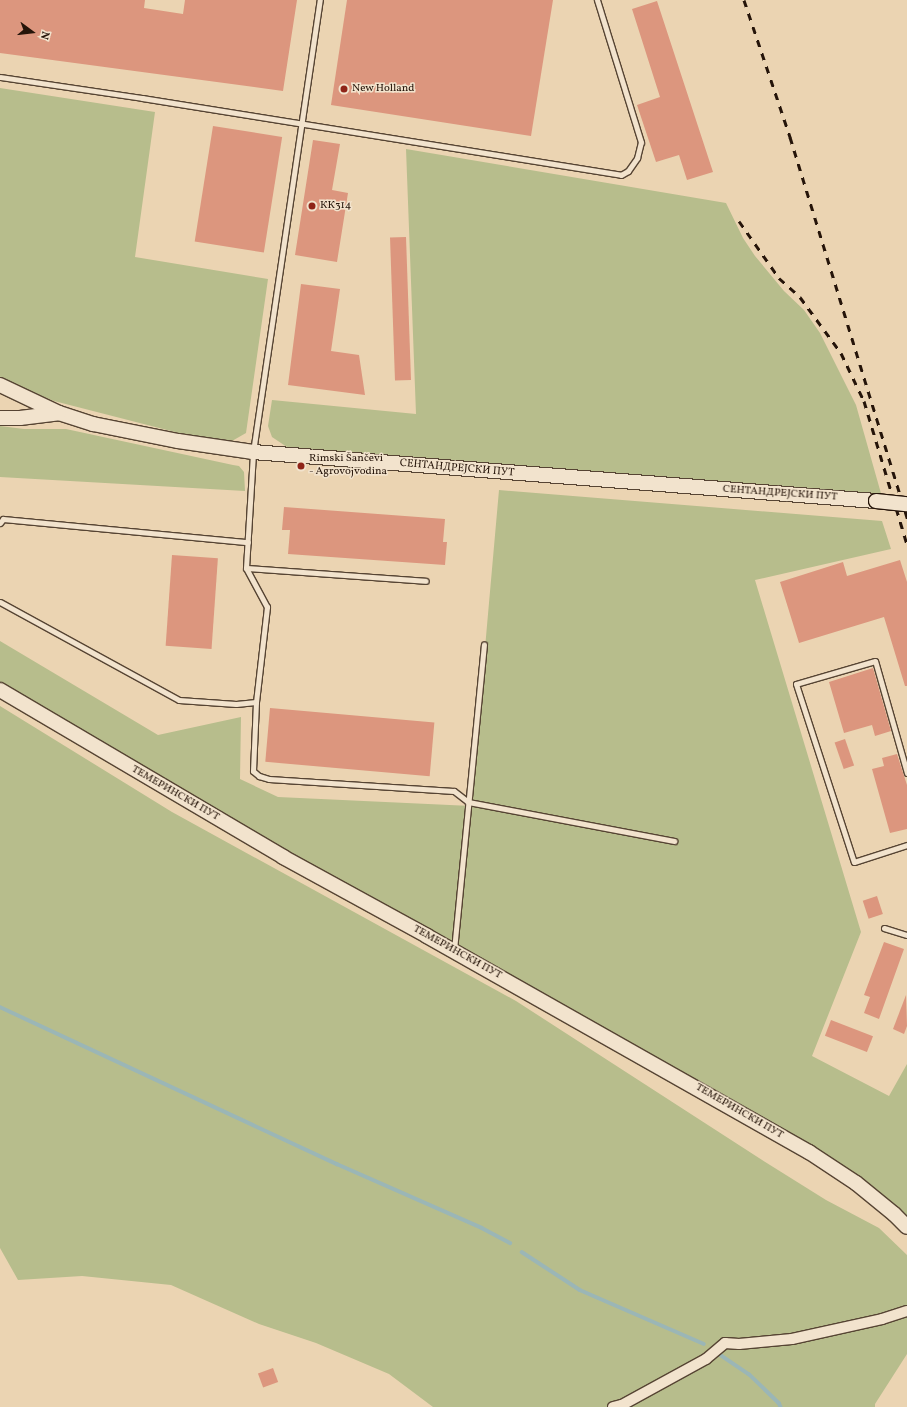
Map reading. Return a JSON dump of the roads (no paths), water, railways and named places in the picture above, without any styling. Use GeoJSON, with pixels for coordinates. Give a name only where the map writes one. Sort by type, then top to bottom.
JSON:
{"type":"FeatureCollection","features":[{"type":"Feature","properties":{"kind":"main road","name":"СЕНТАНДРЕЈСКИ ПУТ"},"geometry":{"type":"LineString","coordinates":[[0,386],[60,413],[103,427],[253,452],[907,504]]}},
{"type":"Feature","properties":{"kind":"main road"},"geometry":{"type":"LineString","coordinates":[[0,418],[20,418],[60,413]]}},
{"type":"Feature","properties":{"kind":"main road","name":"ТЕМЕРИНСКИ ПУТ"},"geometry":{"type":"LineString","coordinates":[[0,690],[250,837],[809,1152],[856,1184],[894,1214],[907,1227]]}},
{"type":"Feature","properties":{"kind":"street"},"geometry":{"type":"LineString","coordinates":[[613,1407],[622,1405],[706,1359],[725,1343],[739,1344],[792,1339],[882,1319],[907,1311]]}},
{"type":"Feature","properties":{"kind":"lane"},"geometry":{"type":"LineString","coordinates":[[320,0],[303,123],[253,452],[246,568],[267,607],[256,702],[253,771],[259,776],[269,779],[454,792],[468,802],[674,841]]}},
{"type":"Feature","properties":{"kind":"lane"},"geometry":{"type":"LineString","coordinates":[[0,77],[303,123],[621,175],[628,172],[634,162],[641,142],[597,0]]}},
{"type":"Feature","properties":{"kind":"lane"},"geometry":{"type":"LineString","coordinates":[[0,523],[3,519],[248,542]]}},
{"type":"Feature","properties":{"kind":"lane"},"geometry":{"type":"LineString","coordinates":[[246,568],[426,581]]}},
{"type":"Feature","properties":{"kind":"lane"},"geometry":{"type":"LineString","coordinates":[[0,602],[179,700],[236,704],[256,702]]}},
{"type":"Feature","properties":{"kind":"lane"},"geometry":{"type":"LineString","coordinates":[[454,951],[484,644]]}},
{"type":"Feature","properties":{"kind":"lane"},"geometry":{"type":"LineString","coordinates":[[907,773],[875,661],[796,684],[854,862],[907,845]]}},
{"type":"Feature","properties":{"kind":"lane"},"geometry":{"type":"LineString","coordinates":[[884,928],[907,935]]}},
{"type":"Feature","properties":{"kind":"waterway"},"geometry":{"type":"LineString","coordinates":[[0,1007],[337,1164],[482,1228],[510,1243]]}},
{"type":"Feature","properties":{"kind":"waterway"},"geometry":{"type":"LineString","coordinates":[[522,1252],[580,1290],[704,1344]]}},
{"type":"Feature","properties":{"kind":"waterway"},"geometry":{"type":"LineString","coordinates":[[719,1354],[749,1374],[779,1403],[781,1407]]}},
{"type":"Feature","properties":{"kind":"railway"},"geometry":{"type":"LineString","coordinates":[[744,0],[790,137],[907,518]]}},
{"type":"Feature","properties":{"kind":"railway"},"geometry":{"type":"LineString","coordinates":[[739,221],[779,278],[800,297],[841,353],[864,401],[907,544]]}},
{"type":"Feature","properties":{"kind":"place","name":"New Holland"},"geometry":{"type":"Point","coordinates":[344,89]}},
{"type":"Feature","properties":{"kind":"place","name":"КК314"},"geometry":{"type":"Point","coordinates":[312,206]}},
{"type":"Feature","properties":{"kind":"place","name":"Rimski Šančevi - Agrovojvodina"},"geometry":{"type":"Point","coordinates":[301,466]}}]}
